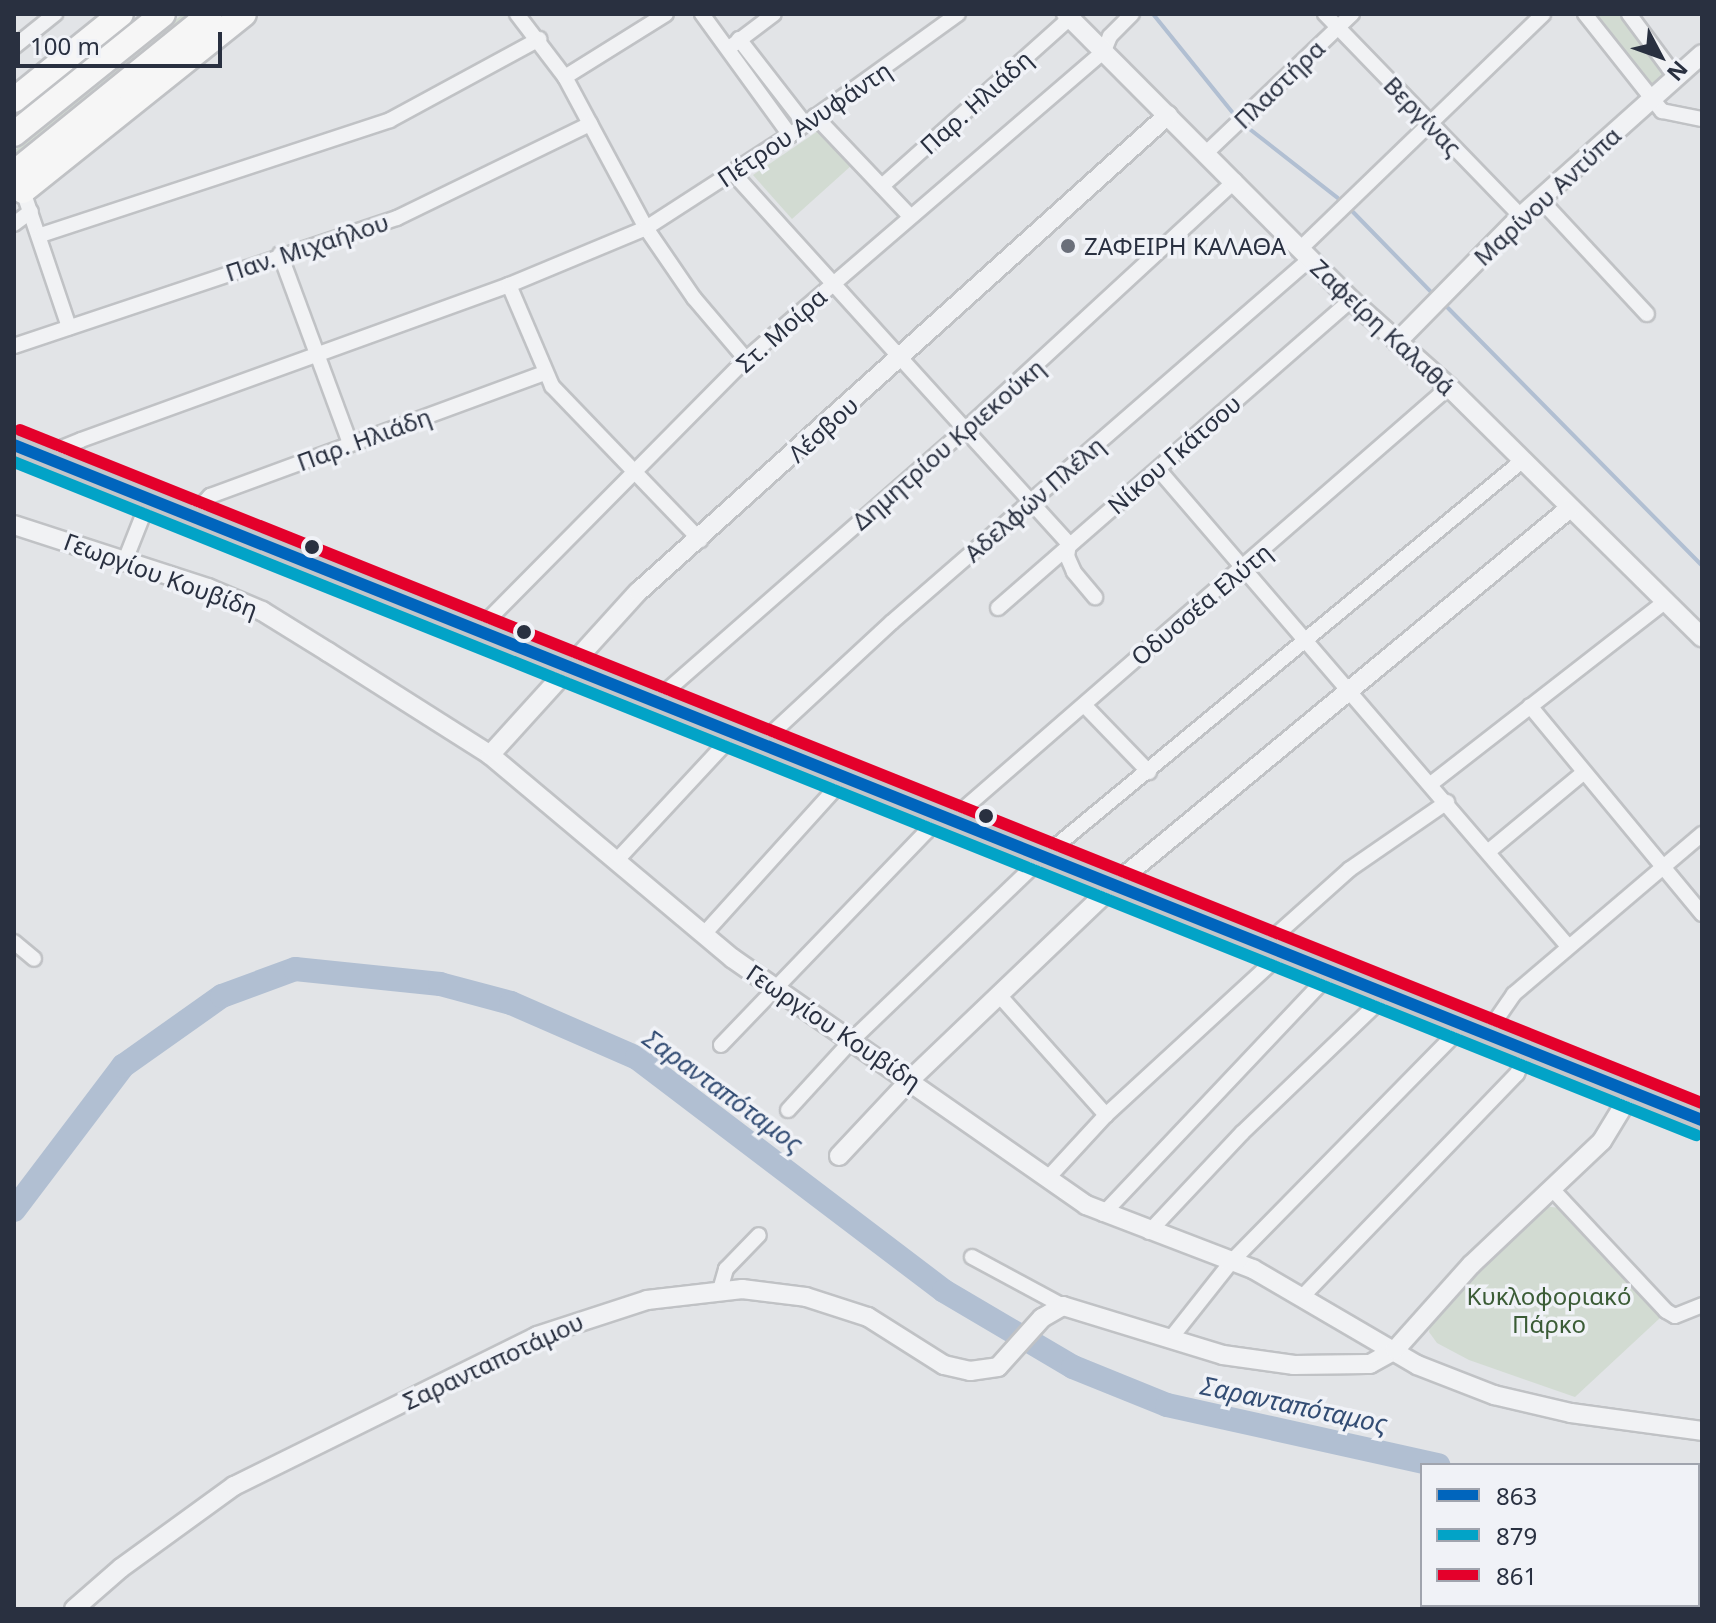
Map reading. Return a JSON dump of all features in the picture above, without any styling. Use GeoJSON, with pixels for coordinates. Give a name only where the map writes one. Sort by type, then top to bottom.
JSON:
{"type":"FeatureCollection","features":[{"type":"Feature","properties":{"kind":"highway"},"geometry":{"type":"LineString","coordinates":[[14,100],[121,14]]}},
{"type":"Feature","properties":{"kind":"highway"},"geometry":{"type":"LineString","coordinates":[[14,134],[163,14]]}},
{"type":"Feature","properties":{"kind":"highway"},"geometry":{"type":"LineString","coordinates":[[20,193],[210,14]]}},
{"type":"Feature","properties":{"kind":"highway"},"geometry":{"type":"LineString","coordinates":[[20,193],[244,14]]}},
{"type":"Feature","properties":{"kind":"main road"},"geometry":{"type":"LineString","coordinates":[[14,445],[844,779],[1528,1047],[1702,1120]]}},
{"type":"Feature","properties":{"kind":"street"},"geometry":{"type":"LineString","coordinates":[[14,47],[55,14]]}},
{"type":"Feature","properties":{"kind":"street"},"geometry":{"type":"LineString","coordinates":[[565,77],[666,14]]}},
{"type":"Feature","properties":{"kind":"street"},"geometry":{"type":"LineString","coordinates":[[702,14],[790,135]]}},
{"type":"Feature","properties":{"kind":"street"},"geometry":{"type":"LineString","coordinates":[[727,49],[774,14]]}},
{"type":"Feature","properties":{"kind":"street","name":"Πέτρου Ανυφάντη"},"geometry":{"type":"LineString","coordinates":[[56,462],[64,447],[81,440],[509,285],[646,228],[790,135],[958,14]]}},
{"type":"Feature","properties":{"kind":"street","name":"Στ. Μοίρα"},"geometry":{"type":"LineString","coordinates":[[478,630],[746,359],[1104,51],[1110,36],[1132,14]]}},
{"type":"Feature","properties":{"kind":"street","name":"Βεργίνας"},"geometry":{"type":"LineString","coordinates":[[1325,14],[1521,216]]}},
{"type":"Feature","properties":{"kind":"street","name":"Πλαστήρα"},"geometry":{"type":"LineString","coordinates":[[1205,154],[1352,14]]}},
{"type":"Feature","properties":{"kind":"street","name":"Αδελφών Πλέλη"},"geometry":{"type":"LineString","coordinates":[[766,746],[770,735],[892,622],[1305,254],[1543,14]]}},
{"type":"Feature","properties":{"kind":"street"},"geometry":{"type":"LineString","coordinates":[[1585,14],[1651,99],[1670,114],[1702,119]]}},
{"type":"Feature","properties":{"kind":"street"},"geometry":{"type":"LineString","coordinates":[[1629,14],[1675,76]]}},
{"type":"Feature","properties":{"kind":"street"},"geometry":{"type":"LineString","coordinates":[[519,16],[565,77],[646,228],[694,298],[746,359]]}},
{"type":"Feature","properties":{"kind":"street","name":"Ζαφείρη Καλαθά"},"geometry":{"type":"LineString","coordinates":[[1068,16],[1351,300],[1449,387],[1702,637]]}},
{"type":"Feature","properties":{"kind":"street","name":"Παρ. Ηλιάδη"},"geometry":{"type":"LineString","coordinates":[[882,186],[1068,16]]}},
{"type":"Feature","properties":{"kind":"street"},"geometry":{"type":"LineString","coordinates":[[41,235],[390,120],[539,39]]}},
{"type":"Feature","properties":{"kind":"street"},"geometry":{"type":"LineString","coordinates":[[739,39],[810,120],[910,216]]}},
{"type":"Feature","properties":{"kind":"street","name":"Μαρίνου Αντύπα"},"geometry":{"type":"LineString","coordinates":[[1397,342],[1521,216],[1702,54]]}},
{"type":"Feature","properties":{"kind":"street","name":"Λέσβου"},"geometry":{"type":"LineString","coordinates":[[490,755],[567,666],[638,592],[902,359],[1168,115]]}},
{"type":"Feature","properties":{"kind":"street","name":"Παν. Μιχαήλου"},"geometry":{"type":"LineString","coordinates":[[14,346],[429,205],[590,124]]}},
{"type":"Feature","properties":{"kind":"street"},"geometry":{"type":"LineString","coordinates":[[733,173],[1069,544],[1067,556],[1074,572],[1095,597]]}},
{"type":"Feature","properties":{"kind":"street","name":"Δημητρίου Κριεκούκη"},"geometry":{"type":"LineString","coordinates":[[655,701],[966,429],[1235,181]]}},
{"type":"Feature","properties":{"kind":"street"},"geometry":{"type":"LineString","coordinates":[[14,224],[20,193]]}},
{"type":"Feature","properties":{"kind":"street"},"geometry":{"type":"LineString","coordinates":[[20,193],[41,235],[69,327]]}},
{"type":"Feature","properties":{"kind":"street"},"geometry":{"type":"LineString","coordinates":[[1540,199],[1647,314]]}},
{"type":"Feature","properties":{"kind":"street"},"geometry":{"type":"LineString","coordinates":[[280,254],[314,354],[350,443]]}},
{"type":"Feature","properties":{"kind":"street"},"geometry":{"type":"LineString","coordinates":[[509,285],[544,373],[700,540]]}},
{"type":"Feature","properties":{"kind":"street","name":"Νίκου Γκάτσου"},"geometry":{"type":"LineString","coordinates":[[998,608],[1351,300]]}},
{"type":"Feature","properties":{"kind":"street","name":"Παρ. Ηλιάδη"},"geometry":{"type":"LineString","coordinates":[[191,516],[210,496],[544,373]]}},
{"type":"Feature","properties":{"kind":"street","name":"Οδυσσέα Ελύτη"},"geometry":{"type":"LineString","coordinates":[[952,819],[1085,706],[1230,573],[1246,567],[1449,387]]}},
{"type":"Feature","properties":{"kind":"street"},"geometry":{"type":"LineString","coordinates":[[788,1110],[853,1039],[1044,856],[1308,641],[1522,461]]}},
{"type":"Feature","properties":{"kind":"street"},"geometry":{"type":"LineString","coordinates":[[1158,469],[1432,783],[1567,945]]}},
{"type":"Feature","properties":{"kind":"street"},"geometry":{"type":"LineString","coordinates":[[126,558],[149,500]]}},
{"type":"Feature","properties":{"kind":"street"},"geometry":{"type":"LineString","coordinates":[[839,1156],[911,1079],[1115,884],[1570,508]]}},
{"type":"Feature","properties":{"kind":"street","name":"Γεωργίου Κουβίδη"},"geometry":{"type":"LineString","coordinates":[[14,525],[126,558],[262,611],[490,755],[704,934],[774,987],[911,1079],[1047,1179],[1103,1214],[1232,1261],[1303,1296],[1395,1350],[1494,1395],[1571,1413],[1702,1431]]}},
{"type":"Feature","properties":{"kind":"street"},"geometry":{"type":"LineString","coordinates":[[1432,783],[1666,601]]}},
{"type":"Feature","properties":{"kind":"street"},"geometry":{"type":"LineString","coordinates":[[1085,706],[1149,772]]}},
{"type":"Feature","properties":{"kind":"street"},"geometry":{"type":"LineString","coordinates":[[1530,706],[1702,914]]}},
{"type":"Feature","properties":{"kind":"street"},"geometry":{"type":"LineString","coordinates":[[618,859],[735,733]]}},
{"type":"Feature","properties":{"kind":"street"},"geometry":{"type":"LineString","coordinates":[[1489,851],[1583,773]]}},
{"type":"Feature","properties":{"kind":"street"},"geometry":{"type":"LineString","coordinates":[[704,934],[844,779]]}},
{"type":"Feature","properties":{"kind":"street"},"geometry":{"type":"LineString","coordinates":[[1047,1179],[1106,1115],[1350,869],[1447,802]]}},
{"type":"Feature","properties":{"kind":"street"},"geometry":{"type":"LineString","coordinates":[[721,1045],[926,832],[930,813]]}},
{"type":"Feature","properties":{"kind":"street"},"geometry":{"type":"LineString","coordinates":[[1487,1033],[1514,994],[1567,945],[1702,834]]}},
{"type":"Feature","properties":{"kind":"street"},"geometry":{"type":"LineString","coordinates":[[14,942],[34,959]]}},
{"type":"Feature","properties":{"kind":"street"},"geometry":{"type":"LineString","coordinates":[[1103,1214],[1332,972]]}},
{"type":"Feature","properties":{"kind":"street"},"geometry":{"type":"LineString","coordinates":[[1149,1232],[1242,1133],[1388,993]]}},
{"type":"Feature","properties":{"kind":"street"},"geometry":{"type":"LineString","coordinates":[[999,995],[1106,1115]]}},
{"type":"Feature","properties":{"kind":"street"},"geometry":{"type":"LineString","coordinates":[[1171,1338],[1232,1261],[1451,1038],[1460,1021]]}},
{"type":"Feature","properties":{"kind":"street"},"geometry":{"type":"LineString","coordinates":[[1303,1296],[1517,1074],[1528,1047]]}},
{"type":"Feature","properties":{"kind":"street"},"geometry":{"type":"LineString","coordinates":[[972,1257],[1063,1306],[1223,1355],[1294,1365],[1356,1366],[1384,1359],[1471,1265],[1602,1141],[1633,1090]]}},
{"type":"Feature","properties":{"kind":"street"},"geometry":{"type":"LineString","coordinates":[[1552,1189],[1666,1311],[1675,1316],[1702,1305]]}},
{"type":"Feature","properties":{"kind":"street"},"geometry":{"type":"LineString","coordinates":[[720,1290],[726,1269],[759,1235]]}},
{"type":"Feature","properties":{"kind":"street","name":"Σαρανταποτάμου"},"geometry":{"type":"LineString","coordinates":[[74,1609],[215,1499],[263,1471],[590,1315],[720,1290],[785,1293],[827,1302],[885,1326],[952,1368],[998,1367],[1037,1324],[1063,1306]]}},
{"type":"Feature","properties":{"kind":"green space"},"geometry":{"type":"Polygon","coordinates":[[[183,14],[190,14],[14,157],[14,151],[183,14]]]}},
{"type":"Feature","properties":{"kind":"green space"},"geometry":{"type":"Polygon","coordinates":[[[1595,14],[1621,14],[1671,70],[1646,92],[1595,14]]]}},
{"type":"Feature","properties":{"kind":"green space"},"geometry":{"type":"Polygon","coordinates":[[[821,129],[852,165],[792,219],[753,175],[821,129]]]}},
{"type":"Feature","properties":{"kind":"green space","name":"Κυκλοφοριακό Πάρκο"},"geometry":{"type":"Polygon","coordinates":[[[1543,1206],[1560,1208],[1660,1318],[1575,1397],[1469,1360],[1437,1343],[1429,1332],[1432,1315],[1543,1206]]]}},
{"type":"Feature","properties":{"kind":"waterway"},"geometry":{"type":"LineString","coordinates":[[1153,14],[1232,112]]}},
{"type":"Feature","properties":{"kind":"waterway"},"geometry":{"type":"LineString","coordinates":[[1247,127],[1338,198]]}},
{"type":"Feature","properties":{"kind":"waterway"},"geometry":{"type":"LineString","coordinates":[[1353,212],[1432,293]]}},
{"type":"Feature","properties":{"kind":"waterway"},"geometry":{"type":"LineString","coordinates":[[1448,308],[1702,566]]}},
{"type":"Feature","properties":{"kind":"waterway","name":"Σαρανταπόταμος"},"geometry":{"type":"LineString","coordinates":[[14,1210],[123,1066],[222,996],[295,969],[440,984],[511,1003],[637,1058],[944,1291],[1073,1367],[1167,1405],[1429,1463]]}},
{"type":"Feature","properties":{"kind":"transit line","name":"861"},"geometry":{"type":"LineString","coordinates":[[20,430],[1702,1103]]}},
{"type":"Feature","properties":{"kind":"transit line","name":"863"},"geometry":{"type":"LineString","coordinates":[[14,445],[1702,1120]]}},
{"type":"Feature","properties":{"kind":"transit line","name":"879"},"geometry":{"type":"LineString","coordinates":[[14,462],[1696,1135]]}},
{"type":"Feature","properties":{"kind":"place","name":"ΖΑΦΕΙΡΗ ΚΑΛΑΘΑ"},"geometry":{"type":"Point","coordinates":[1068,246]}}]}
